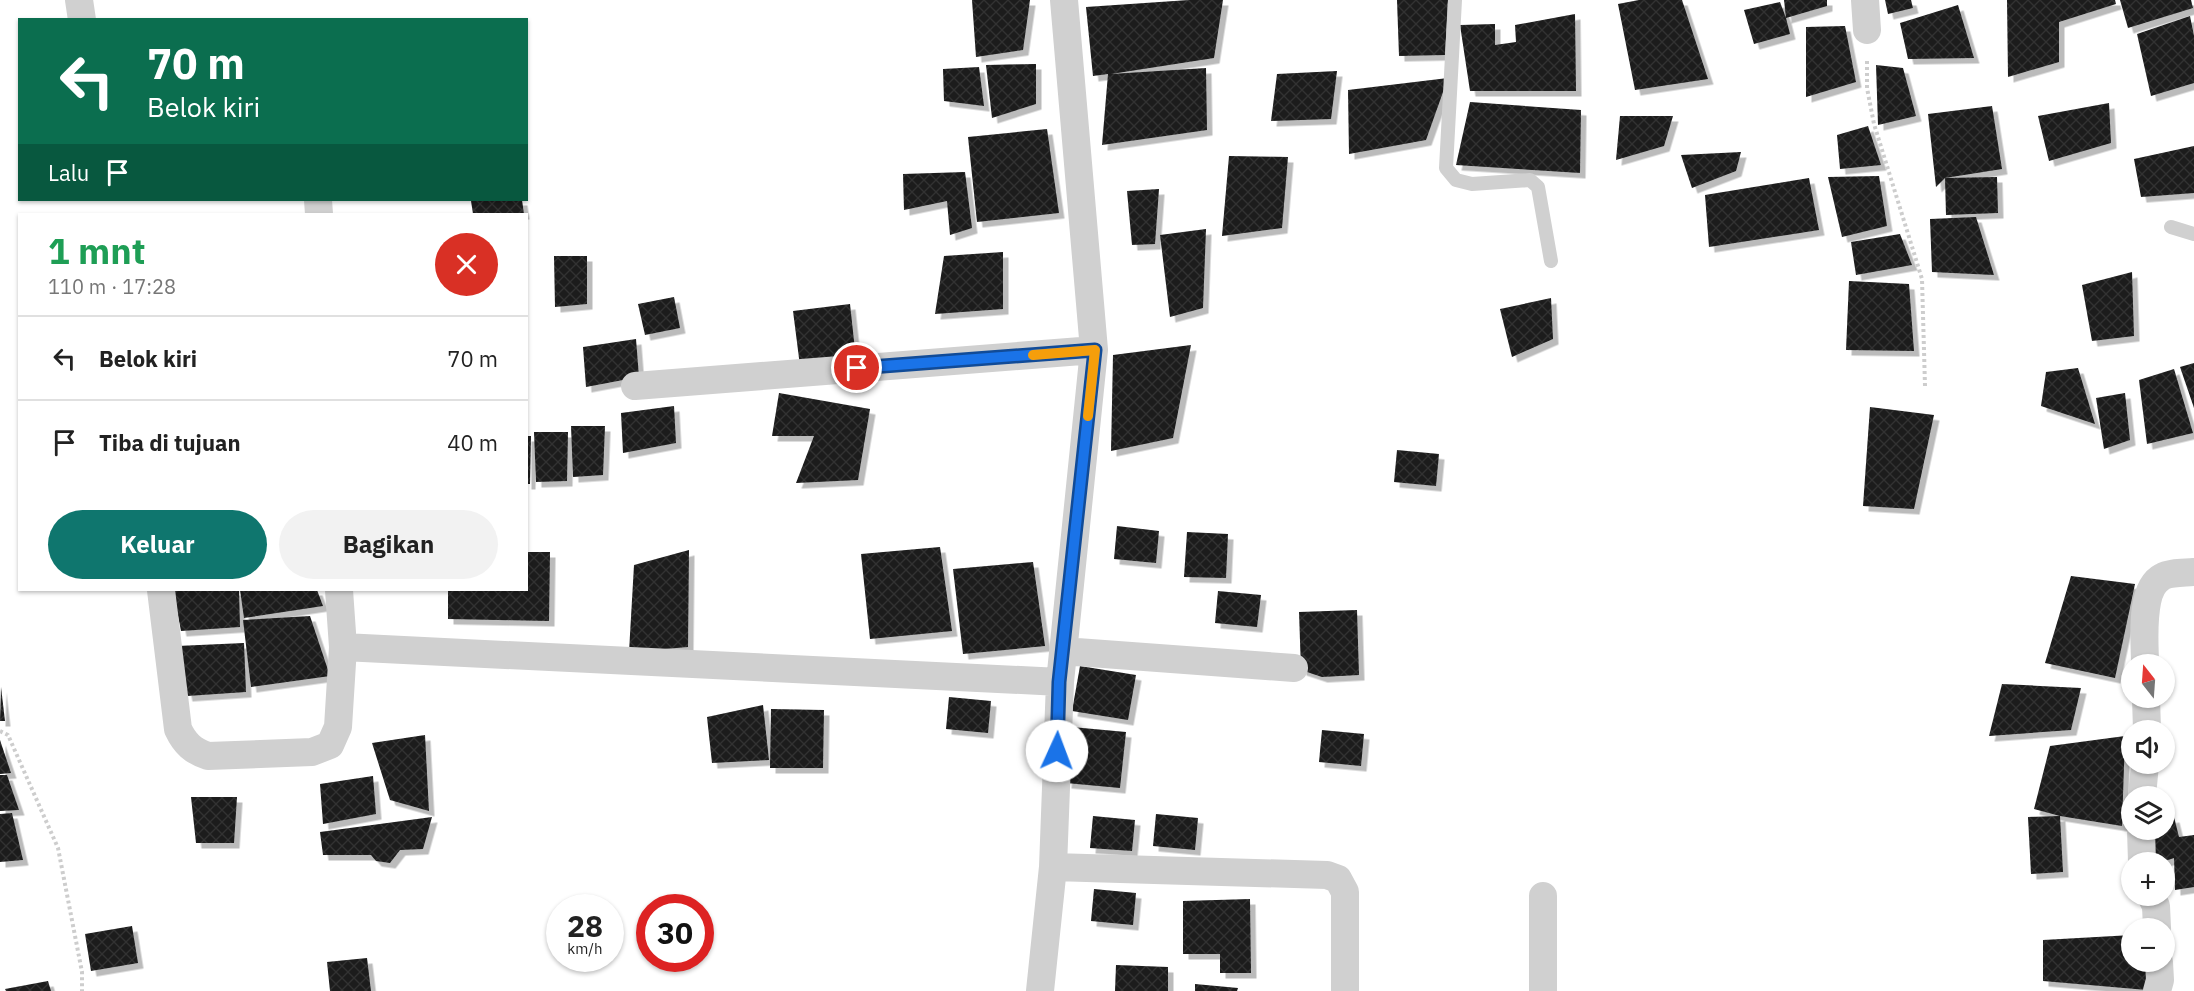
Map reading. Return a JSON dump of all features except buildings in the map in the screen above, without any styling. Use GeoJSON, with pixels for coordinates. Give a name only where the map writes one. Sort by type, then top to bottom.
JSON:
{"type":"FeatureCollection","features":[{"type":"Feature","properties":{"kind":"street"},"geometry":{"type":"LineString","coordinates":[[79,0],[82,18]]}},
{"type":"Feature","properties":{"kind":"street"},"geometry":{"type":"LineString","coordinates":[[1040,991],[1053,867],[1059,682],[1095,350],[1064,0]]}},
{"type":"Feature","properties":{"kind":"street"},"geometry":{"type":"LineString","coordinates":[[1865,0],[1867,30]]}},
{"type":"Feature","properties":{"kind":"street"},"geometry":{"type":"LineString","coordinates":[[635,386],[1095,350]]}},
{"type":"Feature","properties":{"kind":"street"},"geometry":{"type":"LineString","coordinates":[[2145,654],[2146,608],[2150,587],[2162,576],[2194,572]]}},
{"type":"Feature","properties":{"kind":"street"},"geometry":{"type":"LineString","coordinates":[[160,591],[178,729],[184,741],[196,752],[208,756],[312,752],[330,745],[338,727],[343,647],[339,591]]}},
{"type":"Feature","properties":{"kind":"street"},"geometry":{"type":"LineString","coordinates":[[343,647],[1059,682]]}},
{"type":"Feature","properties":{"kind":"street"},"geometry":{"type":"LineString","coordinates":[[1063,651],[1294,668]]}},
{"type":"Feature","properties":{"kind":"street"},"geometry":{"type":"LineString","coordinates":[[1053,867],[1327,875],[1338,879],[1345,892],[1345,991]]}},
{"type":"Feature","properties":{"kind":"street"},"geometry":{"type":"LineString","coordinates":[[1543,896],[1543,991]]}},
{"type":"Feature","properties":{"kind":"street"},"geometry":{"type":"LineString","coordinates":[[2157,991],[2160,972]]}},
{"type":"Feature","properties":{"kind":"lane"},"geometry":{"type":"LineString","coordinates":[[1455,0],[1446,168],[1456,180],[1472,184],[1530,180],[1538,188],[1551,261]]}},
{"type":"Feature","properties":{"kind":"lane"},"geometry":{"type":"LineString","coordinates":[[2171,227],[2194,234]]}},
{"type":"Feature","properties":{"kind":"path"},"geometry":{"type":"LineString","coordinates":[[1867,30],[1867,88],[1874,124],[1922,279],[1925,386]]}},
{"type":"Feature","properties":{"kind":"path"},"geometry":{"type":"LineString","coordinates":[[0,731],[8,735],[58,848],[82,972],[82,991]]}},
{"type":"Feature","properties":{"kind":"slow traffic"},"geometry":{"type":"LineString","coordinates":[[1033,355],[1095,350],[1088,416]]}},
{"type":"Feature","properties":{"kind":"route"},"geometry":{"type":"LineString","coordinates":[[857,368],[1095,350],[1059,682],[1057,751]]}}]}
